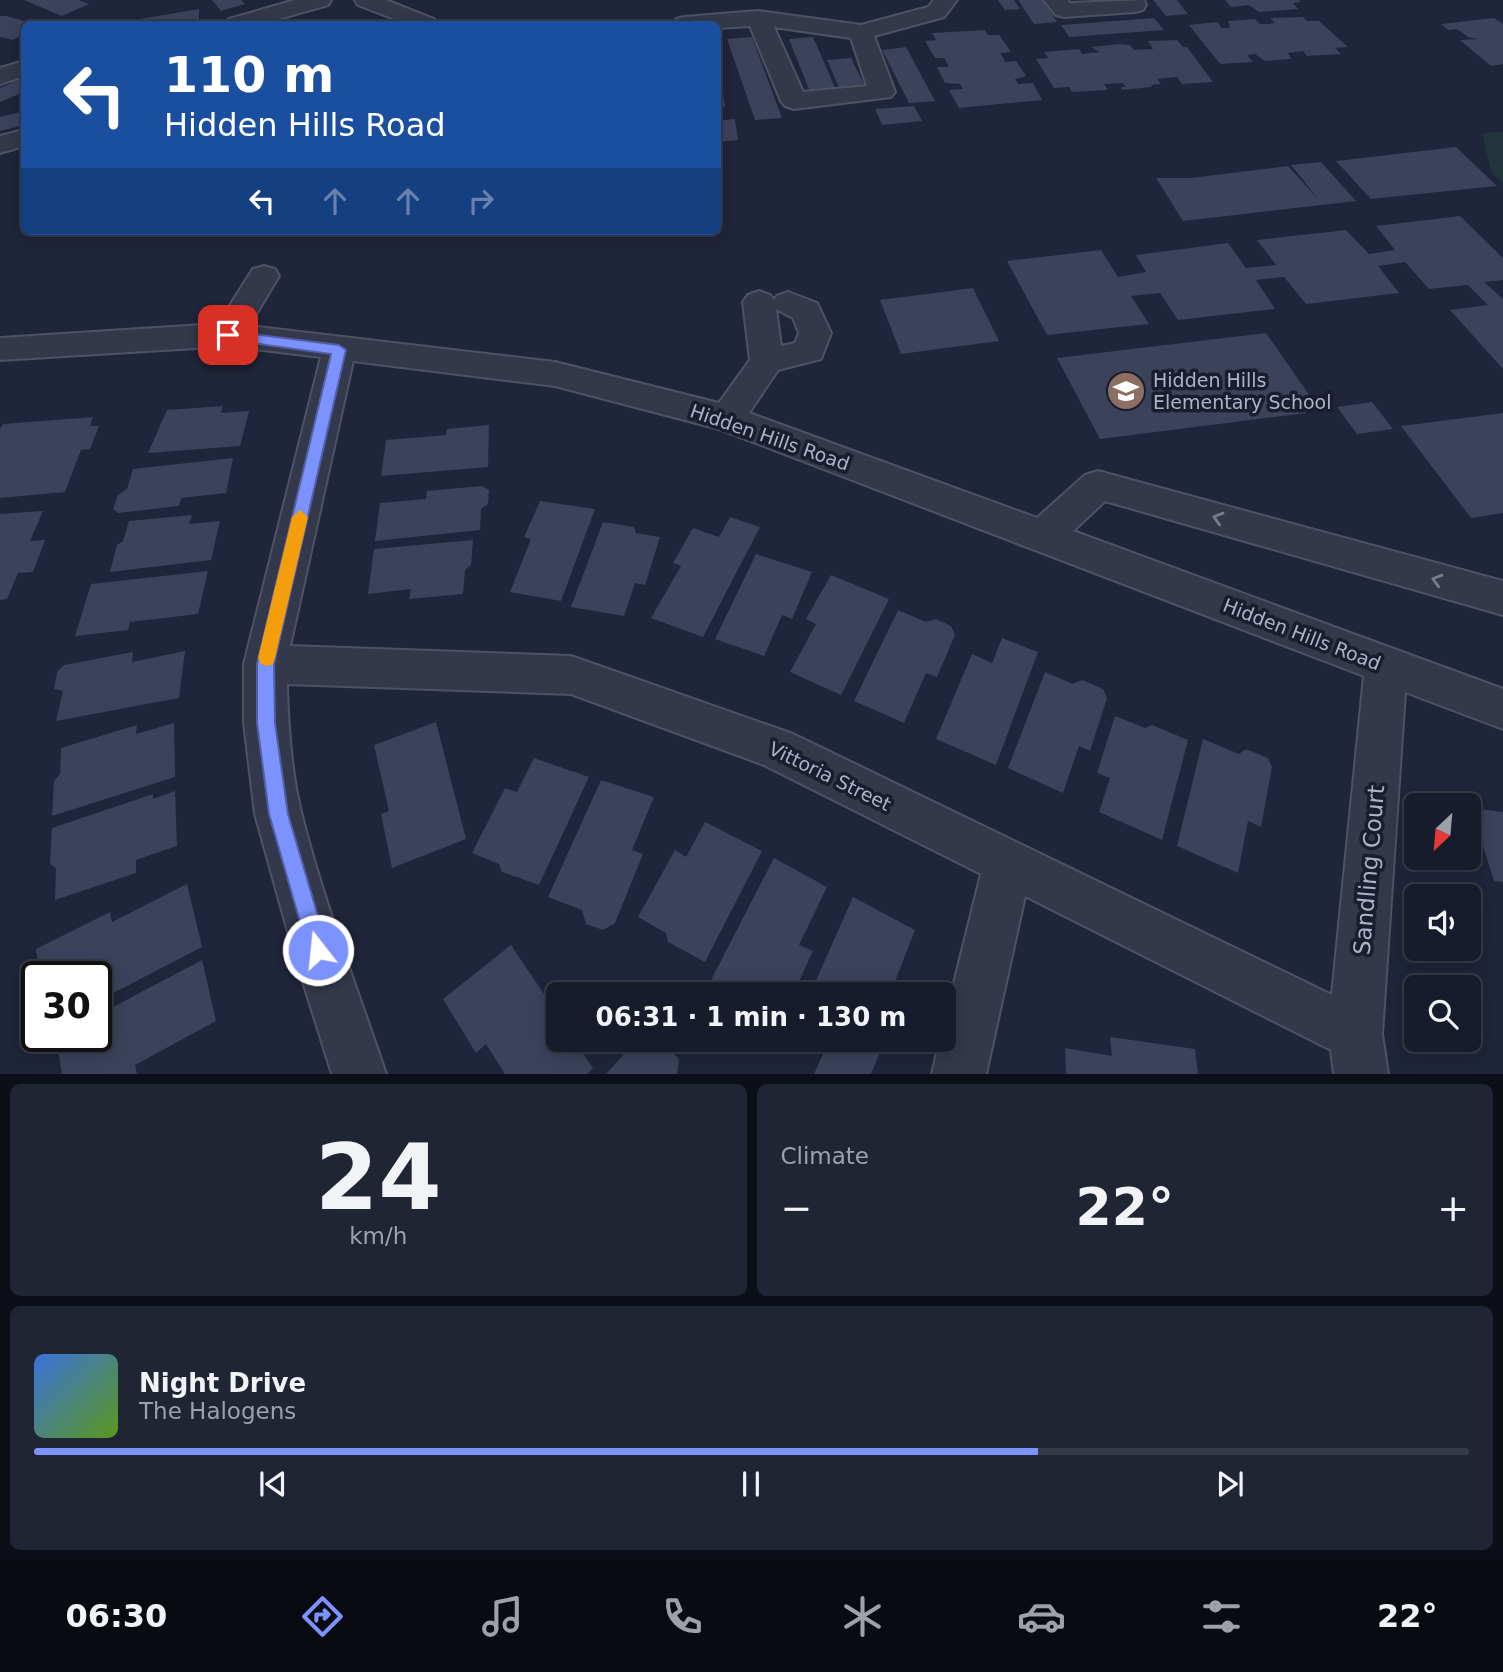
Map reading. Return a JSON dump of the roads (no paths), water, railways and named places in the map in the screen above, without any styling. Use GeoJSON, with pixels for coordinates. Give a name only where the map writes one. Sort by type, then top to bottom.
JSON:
{"type":"FeatureCollection","features":[{"type":"Feature","properties":{"kind":"street"},"geometry":{"type":"LineString","coordinates":[[241,21],[260,8],[320,0]]}},
{"type":"Feature","properties":{"kind":"street"},"geometry":{"type":"LineString","coordinates":[[366,0],[418,21]]}},
{"type":"Feature","properties":{"kind":"street"},"geometry":{"type":"LineString","coordinates":[[721,21],[758,18],[861,32],[936,12],[946,0]]}},
{"type":"Feature","properties":{"kind":"street"},"geometry":{"type":"LineString","coordinates":[[1055,0],[1064,10],[1135,5],[1133,0]]}},
{"type":"Feature","properties":{"kind":"street"},"geometry":{"type":"LineString","coordinates":[[758,18],[794,101],[881,92],[861,32]]}},
{"type":"Feature","properties":{"kind":"street"},"geometry":{"type":"LineString","coordinates":[[0,76],[21,69]]}},
{"type":"Feature","properties":{"kind":"street"},"geometry":{"type":"LineString","coordinates":[[0,145],[21,139]]}},
{"type":"Feature","properties":{"kind":"street"},"geometry":{"type":"LineString","coordinates":[[228,335],[264,276]]}},
{"type":"Feature","properties":{"kind":"street"},"geometry":{"type":"LineString","coordinates":[[727,418],[767,361],[774,302],[806,311],[816,333],[809,351],[767,361]]}},
{"type":"Feature","properties":{"kind":"street","name":"Hidden Hills Road"},"geometry":{"type":"LineString","coordinates":[[0,349],[228,335],[555,374],[727,418],[1503,709]]}},
{"type":"Feature","properties":{"kind":"street"},"geometry":{"type":"LineString","coordinates":[[339,350],[265,664],[266,723],[278,814],[318,950],[359,1073]]}},
{"type":"Feature","properties":{"kind":"street"},"geometry":{"type":"LineString","coordinates":[[1042,536],[1098,485],[1503,598]]}},
{"type":"Feature","properties":{"kind":"street","name":"Vittoria Street"},"geometry":{"type":"LineString","coordinates":[[265,664],[570,675],[778,749],[1007,864],[1358,1054]]}},
{"type":"Feature","properties":{"kind":"street","name":"Sandling Court"},"geometry":{"type":"LineString","coordinates":[[1358,1054],[1386,665]]}},
{"type":"Feature","properties":{"kind":"street"},"geometry":{"type":"LineString","coordinates":[[959,1073],[1007,864]]}},
{"type":"Feature","properties":{"kind":"place","name":"Hidden Hills Elementary School"},"geometry":{"type":"Point","coordinates":[1126,391]}}]}
